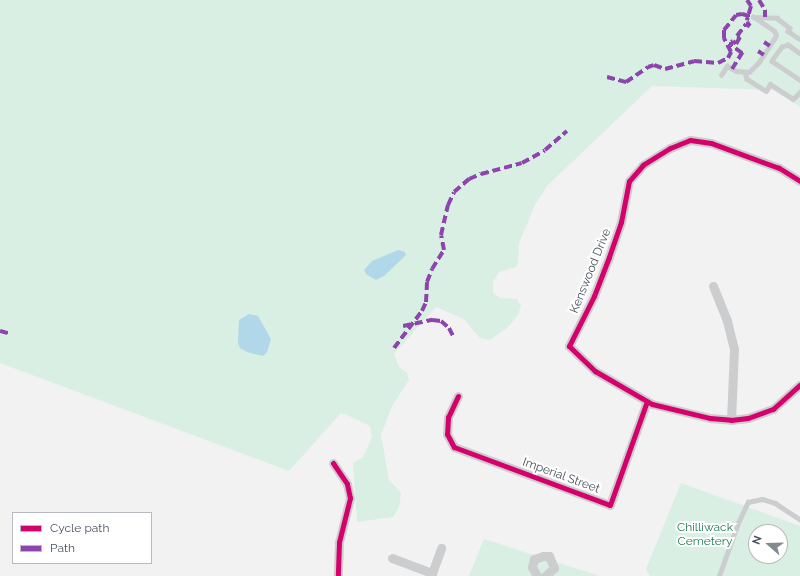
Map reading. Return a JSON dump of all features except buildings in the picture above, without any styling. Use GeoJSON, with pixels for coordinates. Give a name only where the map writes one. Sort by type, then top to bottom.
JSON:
{"type":"FeatureCollection","features":[{"type":"Feature","properties":{"kind":"street","name":"Kenswood Drive"},"geometry":{"type":"LineString","coordinates":[[800,181],[779,168],[711,143],[690,140],[670,148],[643,165],[629,181],[621,222],[616,236],[594,296],[569,346],[595,371],[647,401],[710,418],[731,420],[748,418],[772,409],[800,385]]}},
{"type":"Feature","properties":{"kind":"street"},"geometry":{"type":"LineString","coordinates":[[713,286],[727,321],[734,349],[731,420]]}},
{"type":"Feature","properties":{"kind":"street","name":"Imperial Street"},"geometry":{"type":"LineString","coordinates":[[458,396],[448,417],[447,434],[454,447],[610,505],[647,401]]}},
{"type":"Feature","properties":{"kind":"street"},"geometry":{"type":"LineString","coordinates":[[333,463],[347,484],[350,498],[339,542],[338,576]]}},
{"type":"Feature","properties":{"kind":"street"},"geometry":{"type":"LineString","coordinates":[[392,558],[431,574],[441,548]]}},
{"type":"Feature","properties":{"kind":"street"},"geometry":{"type":"LineString","coordinates":[[537,576],[532,567],[534,559],[549,556],[554,568],[545,576]]}},
{"type":"Feature","properties":{"kind":"lane"},"geometry":{"type":"LineString","coordinates":[[721,75],[727,66],[744,72],[749,72],[759,62],[776,34],[754,17],[770,16],[777,18],[790,28],[788,32],[800,39]]}},
{"type":"Feature","properties":{"kind":"lane"},"geometry":{"type":"LineString","coordinates":[[800,54],[788,45],[782,47],[772,61],[800,80]]}},
{"type":"Feature","properties":{"kind":"lane"},"geometry":{"type":"LineString","coordinates":[[744,72],[747,79],[766,91],[770,84],[793,99],[800,92]]}},
{"type":"Feature","properties":{"kind":"lane"},"geometry":{"type":"LineString","coordinates":[[719,576],[738,524],[748,502],[762,499],[775,503],[800,519]]}},
{"type":"Feature","properties":{"kind":"green space"},"geometry":{"type":"Polygon","coordinates":[[[0,0],[800,0],[800,107],[773,90],[652,86],[547,186],[535,205],[519,243],[518,262],[516,267],[499,272],[493,282],[493,293],[500,298],[517,299],[521,306],[518,315],[508,327],[490,340],[480,338],[464,319],[436,307],[394,354],[399,367],[407,373],[409,380],[392,406],[381,435],[389,480],[401,493],[399,507],[393,517],[357,522],[353,463],[363,457],[372,437],[370,426],[347,415],[341,413],[289,471],[0,363],[0,0]]]}},
{"type":"Feature","properties":{"kind":"green space","name":"Chilliwack Cemetery"},"geometry":{"type":"Polygon","coordinates":[[[681,483],[800,526],[800,576],[650,576],[646,569],[681,483]]]}},
{"type":"Feature","properties":{"kind":"green space"},"geometry":{"type":"Polygon","coordinates":[[[484,539],[600,576],[469,576],[484,539]]]}},
{"type":"Feature","properties":{"kind":"water"},"geometry":{"type":"Polygon","coordinates":[[[398,250],[405,252],[406,255],[384,276],[376,280],[366,274],[364,270],[372,261],[398,250]]]}},
{"type":"Feature","properties":{"kind":"water"},"geometry":{"type":"Polygon","coordinates":[[[249,314],[258,316],[271,339],[267,352],[263,356],[247,352],[240,348],[238,343],[239,320],[249,314]]]}},
{"type":"Feature","properties":{"kind":"marked path"},"geometry":{"type":"LineString","coordinates":[[747,0],[751,6],[747,20]]}},
{"type":"Feature","properties":{"kind":"marked path"},"geometry":{"type":"LineString","coordinates":[[759,0],[765,10],[765,17]]}},
{"type":"Feature","properties":{"kind":"marked path"},"geometry":{"type":"LineString","coordinates":[[607,77],[626,82],[648,67],[654,65],[665,69],[694,61],[718,63],[728,58],[731,52],[724,38],[724,30],[736,15],[742,14],[753,17]]}},
{"type":"Feature","properties":{"kind":"marked path"},"geometry":{"type":"LineString","coordinates":[[742,53],[731,45],[731,42],[733,41],[736,44],[740,37],[737,36],[746,24],[750,23],[747,27]]}},
{"type":"Feature","properties":{"kind":"marked path"},"geometry":{"type":"LineString","coordinates":[[764,42],[770,46]]}},
{"type":"Feature","properties":{"kind":"marked path"},"geometry":{"type":"LineString","coordinates":[[732,69],[744,50]]}},
{"type":"Feature","properties":{"kind":"marked path"},"geometry":{"type":"LineString","coordinates":[[758,51],[764,55]]}},
{"type":"Feature","properties":{"kind":"marked path"},"geometry":{"type":"LineString","coordinates":[[394,348],[422,311],[426,302],[427,282],[432,269],[444,250],[441,235],[448,205],[454,192],[469,179],[481,174],[522,163],[545,150],[567,131]]}},
{"type":"Feature","properties":{"kind":"marked path"},"geometry":{"type":"LineString","coordinates":[[403,326],[432,320],[441,321],[449,328],[454,338]]}},
{"type":"Feature","properties":{"kind":"marked path"},"geometry":{"type":"LineString","coordinates":[[0,331],[11,334]]}},
{"type":"Feature","properties":{"kind":"cycle path"},"geometry":{"type":"LineString","coordinates":[[800,181],[779,168],[711,143],[690,140],[670,148],[643,165],[629,181],[621,222],[609,257],[594,296],[569,346],[595,371],[652,404],[710,418],[731,420],[748,418],[773,409],[800,385]]}},
{"type":"Feature","properties":{"kind":"cycle path"},"geometry":{"type":"LineString","coordinates":[[458,396],[448,417],[447,434],[454,447],[610,505],[647,401]]}},
{"type":"Feature","properties":{"kind":"cycle path"},"geometry":{"type":"LineString","coordinates":[[333,463],[347,484],[350,498],[339,542],[338,576]]}}]}
